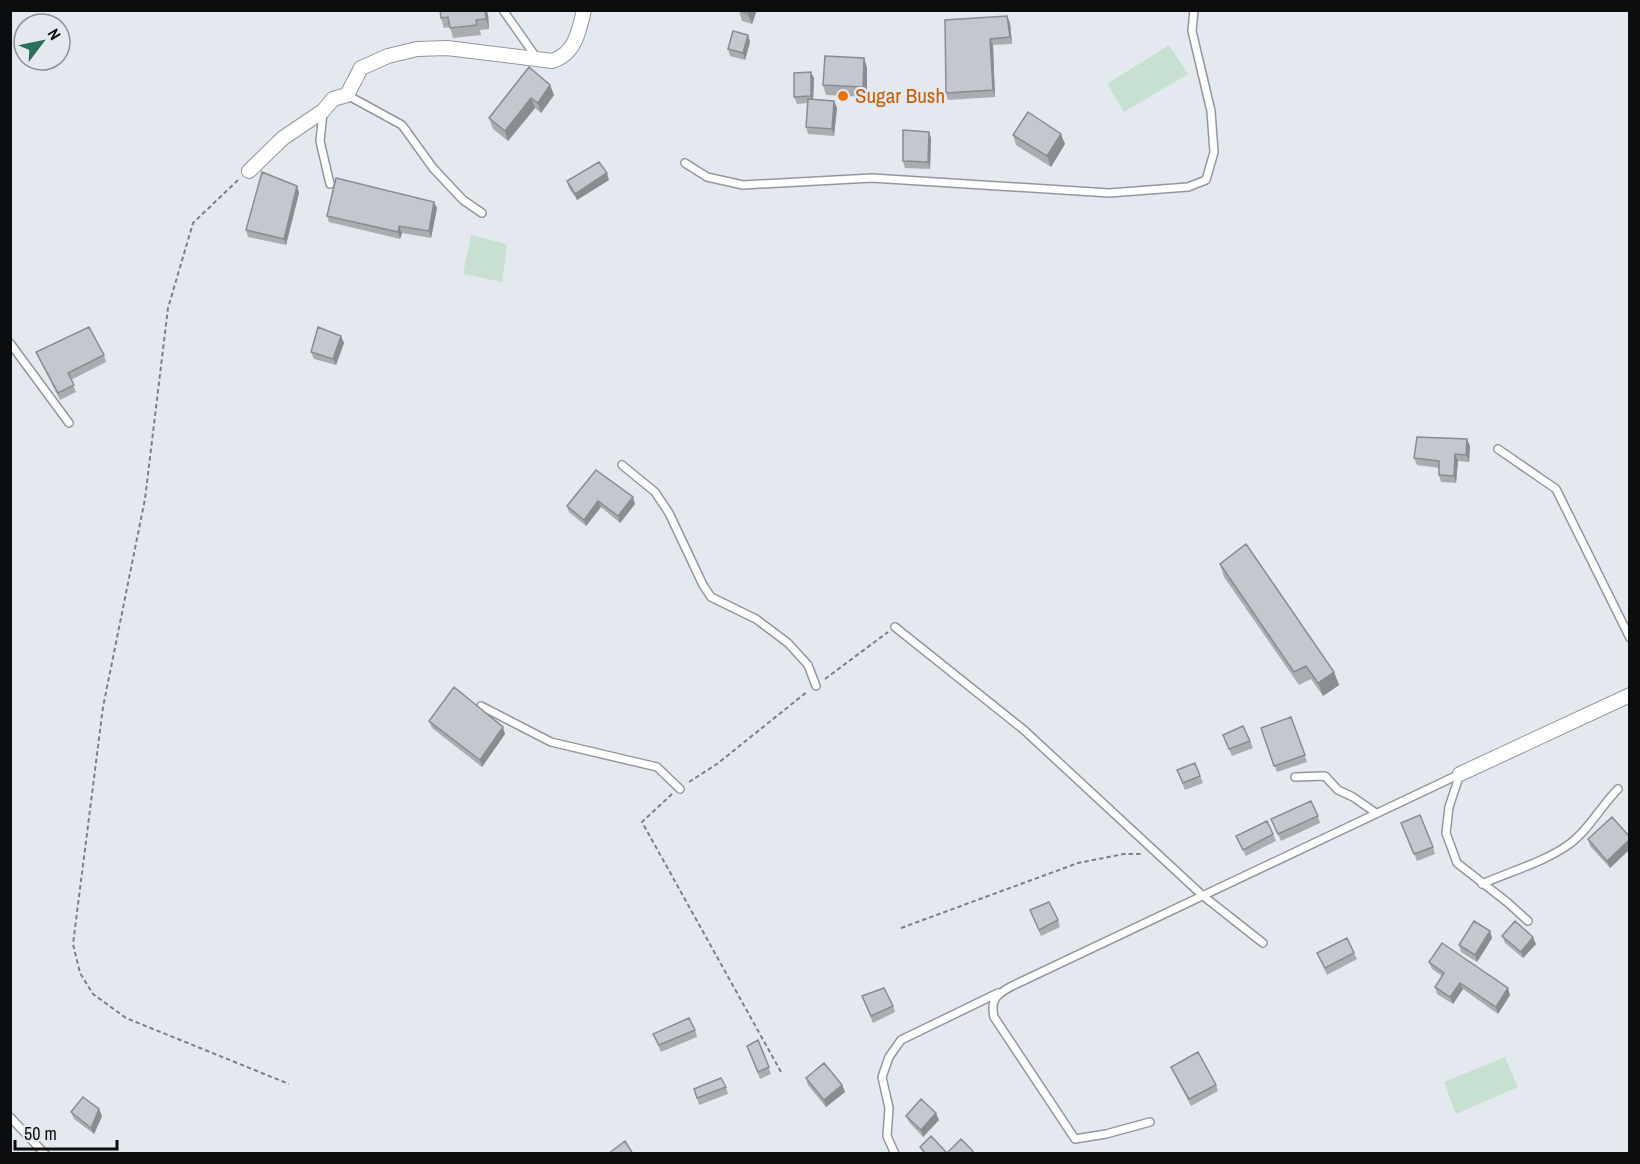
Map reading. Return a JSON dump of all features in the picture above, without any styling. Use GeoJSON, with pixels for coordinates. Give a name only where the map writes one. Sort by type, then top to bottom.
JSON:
{"type":"FeatureCollection","features":[{"type":"Feature","properties":{"kind":"street"},"geometry":{"type":"LineString","coordinates":[[249,171],[283,138],[323,111],[333,99],[347,95],[361,69],[388,56],[417,49],[447,48],[552,61],[563,58],[577,38],[584,10]]}},
{"type":"Feature","properties":{"kind":"street"},"geometry":{"type":"LineString","coordinates":[[1460,774],[1629,695]]}},
{"type":"Feature","properties":{"kind":"lane"},"geometry":{"type":"LineString","coordinates":[[503,10],[537,59]]}},
{"type":"Feature","properties":{"kind":"lane"},"geometry":{"type":"LineString","coordinates":[[685,163],[707,177],[743,185],[872,178],[1109,193],[1188,187],[1206,180],[1214,152],[1211,111],[1192,31],[1194,10]]}},
{"type":"Feature","properties":{"kind":"lane"},"geometry":{"type":"LineString","coordinates":[[347,95],[402,125],[433,168],[463,200],[482,213]]}},
{"type":"Feature","properties":{"kind":"lane"},"geometry":{"type":"LineString","coordinates":[[323,111],[320,141],[330,184]]}},
{"type":"Feature","properties":{"kind":"lane"},"geometry":{"type":"LineString","coordinates":[[10,344],[69,423]]}},
{"type":"Feature","properties":{"kind":"lane"},"geometry":{"type":"LineString","coordinates":[[1498,448],[1556,489],[1629,638]]}},
{"type":"Feature","properties":{"kind":"lane"},"geometry":{"type":"LineString","coordinates":[[622,465],[656,492],[669,513],[702,585],[711,597],[756,619],[788,643],[808,665],[816,686]]}},
{"type":"Feature","properties":{"kind":"lane"},"geometry":{"type":"LineString","coordinates":[[895,627],[1024,730],[1202,895],[1263,943]]}},
{"type":"Feature","properties":{"kind":"lane"},"geometry":{"type":"LineString","coordinates":[[481,706],[551,742],[657,767],[680,789]]}},
{"type":"Feature","properties":{"kind":"lane"},"geometry":{"type":"LineString","coordinates":[[895,1154],[887,1136],[889,1108],[882,1077],[889,1057],[901,1040],[1460,774]]}},
{"type":"Feature","properties":{"kind":"lane"},"geometry":{"type":"LineString","coordinates":[[1460,774],[1449,807],[1446,833],[1457,862],[1528,921]]}},
{"type":"Feature","properties":{"kind":"lane"},"geometry":{"type":"LineString","coordinates":[[1295,777],[1325,776],[1338,790],[1376,813]]}},
{"type":"Feature","properties":{"kind":"lane"},"geometry":{"type":"LineString","coordinates":[[1482,884],[1568,845],[1584,830],[1618,789]]}},
{"type":"Feature","properties":{"kind":"lane"},"geometry":{"type":"LineString","coordinates":[[1003,991],[995,998],[992,1007],[994,1017],[1075,1139],[1106,1134],[1150,1122]]}},
{"type":"Feature","properties":{"kind":"lane"},"geometry":{"type":"LineString","coordinates":[[10,1117],[45,1154]]}},
{"type":"Feature","properties":{"kind":"path"},"geometry":{"type":"LineString","coordinates":[[249,171],[193,223],[168,308],[145,499],[103,707],[74,944],[80,973],[93,994],[126,1018],[289,1084]]}},
{"type":"Feature","properties":{"kind":"path"},"geometry":{"type":"LineString","coordinates":[[781,1072],[642,822],[664,800],[717,764],[895,627]]}},
{"type":"Feature","properties":{"kind":"path"},"geometry":{"type":"LineString","coordinates":[[901,928],[1078,863],[1124,854],[1158,854]]}},
{"type":"Feature","properties":{"kind":"green space"},"geometry":{"type":"Polygon","coordinates":[[[1169,45],[1188,74],[1124,112],[1107,84],[1169,45]]]}},
{"type":"Feature","properties":{"kind":"green space"},"geometry":{"type":"Polygon","coordinates":[[[471,235],[507,244],[502,282],[463,274],[471,235]]]}},
{"type":"Feature","properties":{"kind":"green space"},"geometry":{"type":"Polygon","coordinates":[[[1505,1057],[1518,1087],[1456,1114],[1444,1082],[1505,1057]]]}},
{"type":"Feature","properties":{"kind":"building"},"geometry":{"type":"Polygon","coordinates":[[[440,10],[485,10],[486,19],[476,20],[477,25],[450,28],[448,17],[441,18],[440,10]]]}},
{"type":"Feature","properties":{"kind":"building"},"geometry":{"type":"Polygon","coordinates":[[[1007,16],[1010,37],[990,39],[993,90],[946,93],[945,20],[1007,16]]]}},
{"type":"Feature","properties":{"kind":"building"},"geometry":{"type":"Polygon","coordinates":[[[733,31],[748,35],[743,53],[728,49],[733,31]]]}},
{"type":"Feature","properties":{"kind":"building"},"geometry":{"type":"Polygon","coordinates":[[[825,56],[864,58],[863,87],[823,85],[825,56]]]}},
{"type":"Feature","properties":{"kind":"building"},"geometry":{"type":"Polygon","coordinates":[[[529,67],[550,85],[538,103],[531,98],[505,131],[489,118],[529,67]]]}},
{"type":"Feature","properties":{"kind":"building"},"geometry":{"type":"Polygon","coordinates":[[[811,72],[811,96],[794,97],[794,73],[811,72]]]}},
{"type":"Feature","properties":{"kind":"building"},"geometry":{"type":"Polygon","coordinates":[[[808,99],[834,101],[832,129],[806,127],[808,99]]]}},
{"type":"Feature","properties":{"kind":"building"},"geometry":{"type":"Polygon","coordinates":[[[1028,112],[1061,134],[1047,156],[1013,135],[1028,112]]]}},
{"type":"Feature","properties":{"kind":"building"},"geometry":{"type":"Polygon","coordinates":[[[903,130],[929,132],[928,162],[903,161],[903,130]]]}},
{"type":"Feature","properties":{"kind":"building"},"geometry":{"type":"Polygon","coordinates":[[[599,162],[607,173],[575,194],[567,181],[599,162]]]}},
{"type":"Feature","properties":{"kind":"building"},"geometry":{"type":"Polygon","coordinates":[[[262,172],[297,186],[284,239],[246,230],[262,172]]]}},
{"type":"Feature","properties":{"kind":"building"},"geometry":{"type":"Polygon","coordinates":[[[336,178],[434,202],[429,231],[399,226],[398,232],[327,216],[336,178]]]}},
{"type":"Feature","properties":{"kind":"building"},"geometry":{"type":"Polygon","coordinates":[[[89,327],[104,355],[68,373],[74,385],[58,393],[36,352],[89,327]]]}},
{"type":"Feature","properties":{"kind":"building"},"geometry":{"type":"Polygon","coordinates":[[[318,327],[341,336],[333,359],[311,352],[318,327]]]}},
{"type":"Feature","properties":{"kind":"building"},"geometry":{"type":"Polygon","coordinates":[[[1417,437],[1467,439],[1466,455],[1455,454],[1454,476],[1439,475],[1439,461],[1414,458],[1417,437]]]}},
{"type":"Feature","properties":{"kind":"building"},"geometry":{"type":"Polygon","coordinates":[[[596,470],[633,497],[618,516],[598,501],[584,520],[567,506],[596,470]]]}},
{"type":"Feature","properties":{"kind":"building"},"geometry":{"type":"Polygon","coordinates":[[[1246,544],[1334,672],[1318,683],[1306,666],[1294,672],[1220,564],[1246,544]]]}},
{"type":"Feature","properties":{"kind":"building"},"geometry":{"type":"Polygon","coordinates":[[[454,687],[503,727],[480,760],[429,721],[454,687]]]}},
{"type":"Feature","properties":{"kind":"building"},"geometry":{"type":"Polygon","coordinates":[[[1291,717],[1305,755],[1274,766],[1261,728],[1291,717]]]}},
{"type":"Feature","properties":{"kind":"building"},"geometry":{"type":"Polygon","coordinates":[[[1243,726],[1250,741],[1229,749],[1223,735],[1243,726]]]}},
{"type":"Feature","properties":{"kind":"building"},"geometry":{"type":"Polygon","coordinates":[[[1195,763],[1200,776],[1183,783],[1177,770],[1195,763]]]}},
{"type":"Feature","properties":{"kind":"building"},"geometry":{"type":"Polygon","coordinates":[[[1311,801],[1318,816],[1278,834],[1271,819],[1311,801]]]}},
{"type":"Feature","properties":{"kind":"building"},"geometry":{"type":"Polygon","coordinates":[[[1420,815],[1433,847],[1414,854],[1401,823],[1420,815]]]}},
{"type":"Feature","properties":{"kind":"building"},"geometry":{"type":"Polygon","coordinates":[[[1612,817],[1629,836],[1629,840],[1607,861],[1588,839],[1612,817]]]}},
{"type":"Feature","properties":{"kind":"building"},"geometry":{"type":"Polygon","coordinates":[[[1267,821],[1273,834],[1243,850],[1236,836],[1267,821]]]}},
{"type":"Feature","properties":{"kind":"building"},"geometry":{"type":"Polygon","coordinates":[[[1049,902],[1058,920],[1039,930],[1030,910],[1049,902]]]}},
{"type":"Feature","properties":{"kind":"building"},"geometry":{"type":"Polygon","coordinates":[[[1474,921],[1490,931],[1475,955],[1459,945],[1474,921]]]}},
{"type":"Feature","properties":{"kind":"building"},"geometry":{"type":"Polygon","coordinates":[[[1515,921],[1533,937],[1521,952],[1502,936],[1515,921]]]}},
{"type":"Feature","properties":{"kind":"building"},"geometry":{"type":"Polygon","coordinates":[[[1347,938],[1354,953],[1325,968],[1317,953],[1347,938]]]}},
{"type":"Feature","properties":{"kind":"building"},"geometry":{"type":"Polygon","coordinates":[[[1442,943],[1508,988],[1496,1007],[1460,983],[1450,997],[1435,987],[1444,973],[1429,962],[1442,943]]]}},
{"type":"Feature","properties":{"kind":"building"},"geometry":{"type":"Polygon","coordinates":[[[884,988],[893,1006],[871,1016],[862,996],[884,988]]]}},
{"type":"Feature","properties":{"kind":"building"},"geometry":{"type":"Polygon","coordinates":[[[689,1018],[695,1030],[659,1045],[653,1034],[689,1018]]]}},
{"type":"Feature","properties":{"kind":"building"},"geometry":{"type":"Polygon","coordinates":[[[758,1040],[769,1067],[758,1072],[747,1046],[758,1040]]]}},
{"type":"Feature","properties":{"kind":"building"},"geometry":{"type":"Polygon","coordinates":[[[1198,1052],[1216,1085],[1189,1099],[1171,1067],[1198,1052]]]}},
{"type":"Feature","properties":{"kind":"building"},"geometry":{"type":"Polygon","coordinates":[[[824,1063],[842,1085],[824,1100],[806,1078],[824,1063]]]}},
{"type":"Feature","properties":{"kind":"building"},"geometry":{"type":"Polygon","coordinates":[[[721,1078],[726,1087],[697,1098],[694,1089],[721,1078]]]}},
{"type":"Feature","properties":{"kind":"building"},"geometry":{"type":"Polygon","coordinates":[[[83,1097],[99,1109],[91,1128],[71,1112],[83,1097]]]}},
{"type":"Feature","properties":{"kind":"building"},"geometry":{"type":"Polygon","coordinates":[[[921,1099],[936,1113],[921,1130],[906,1116],[921,1099]]]}},
{"type":"Feature","properties":{"kind":"building"},"geometry":{"type":"Polygon","coordinates":[[[931,1136],[947,1153],[961,1139],[973,1151],[971,1154],[926,1154],[920,1147],[931,1136]]]}},
{"type":"Feature","properties":{"kind":"building"},"geometry":{"type":"Polygon","coordinates":[[[625,1141],[633,1154],[608,1154],[625,1141]]]}},
{"type":"Feature","properties":{"kind":"place","name":"Sugar Bush"},"geometry":{"type":"Point","coordinates":[843,96]}}]}
